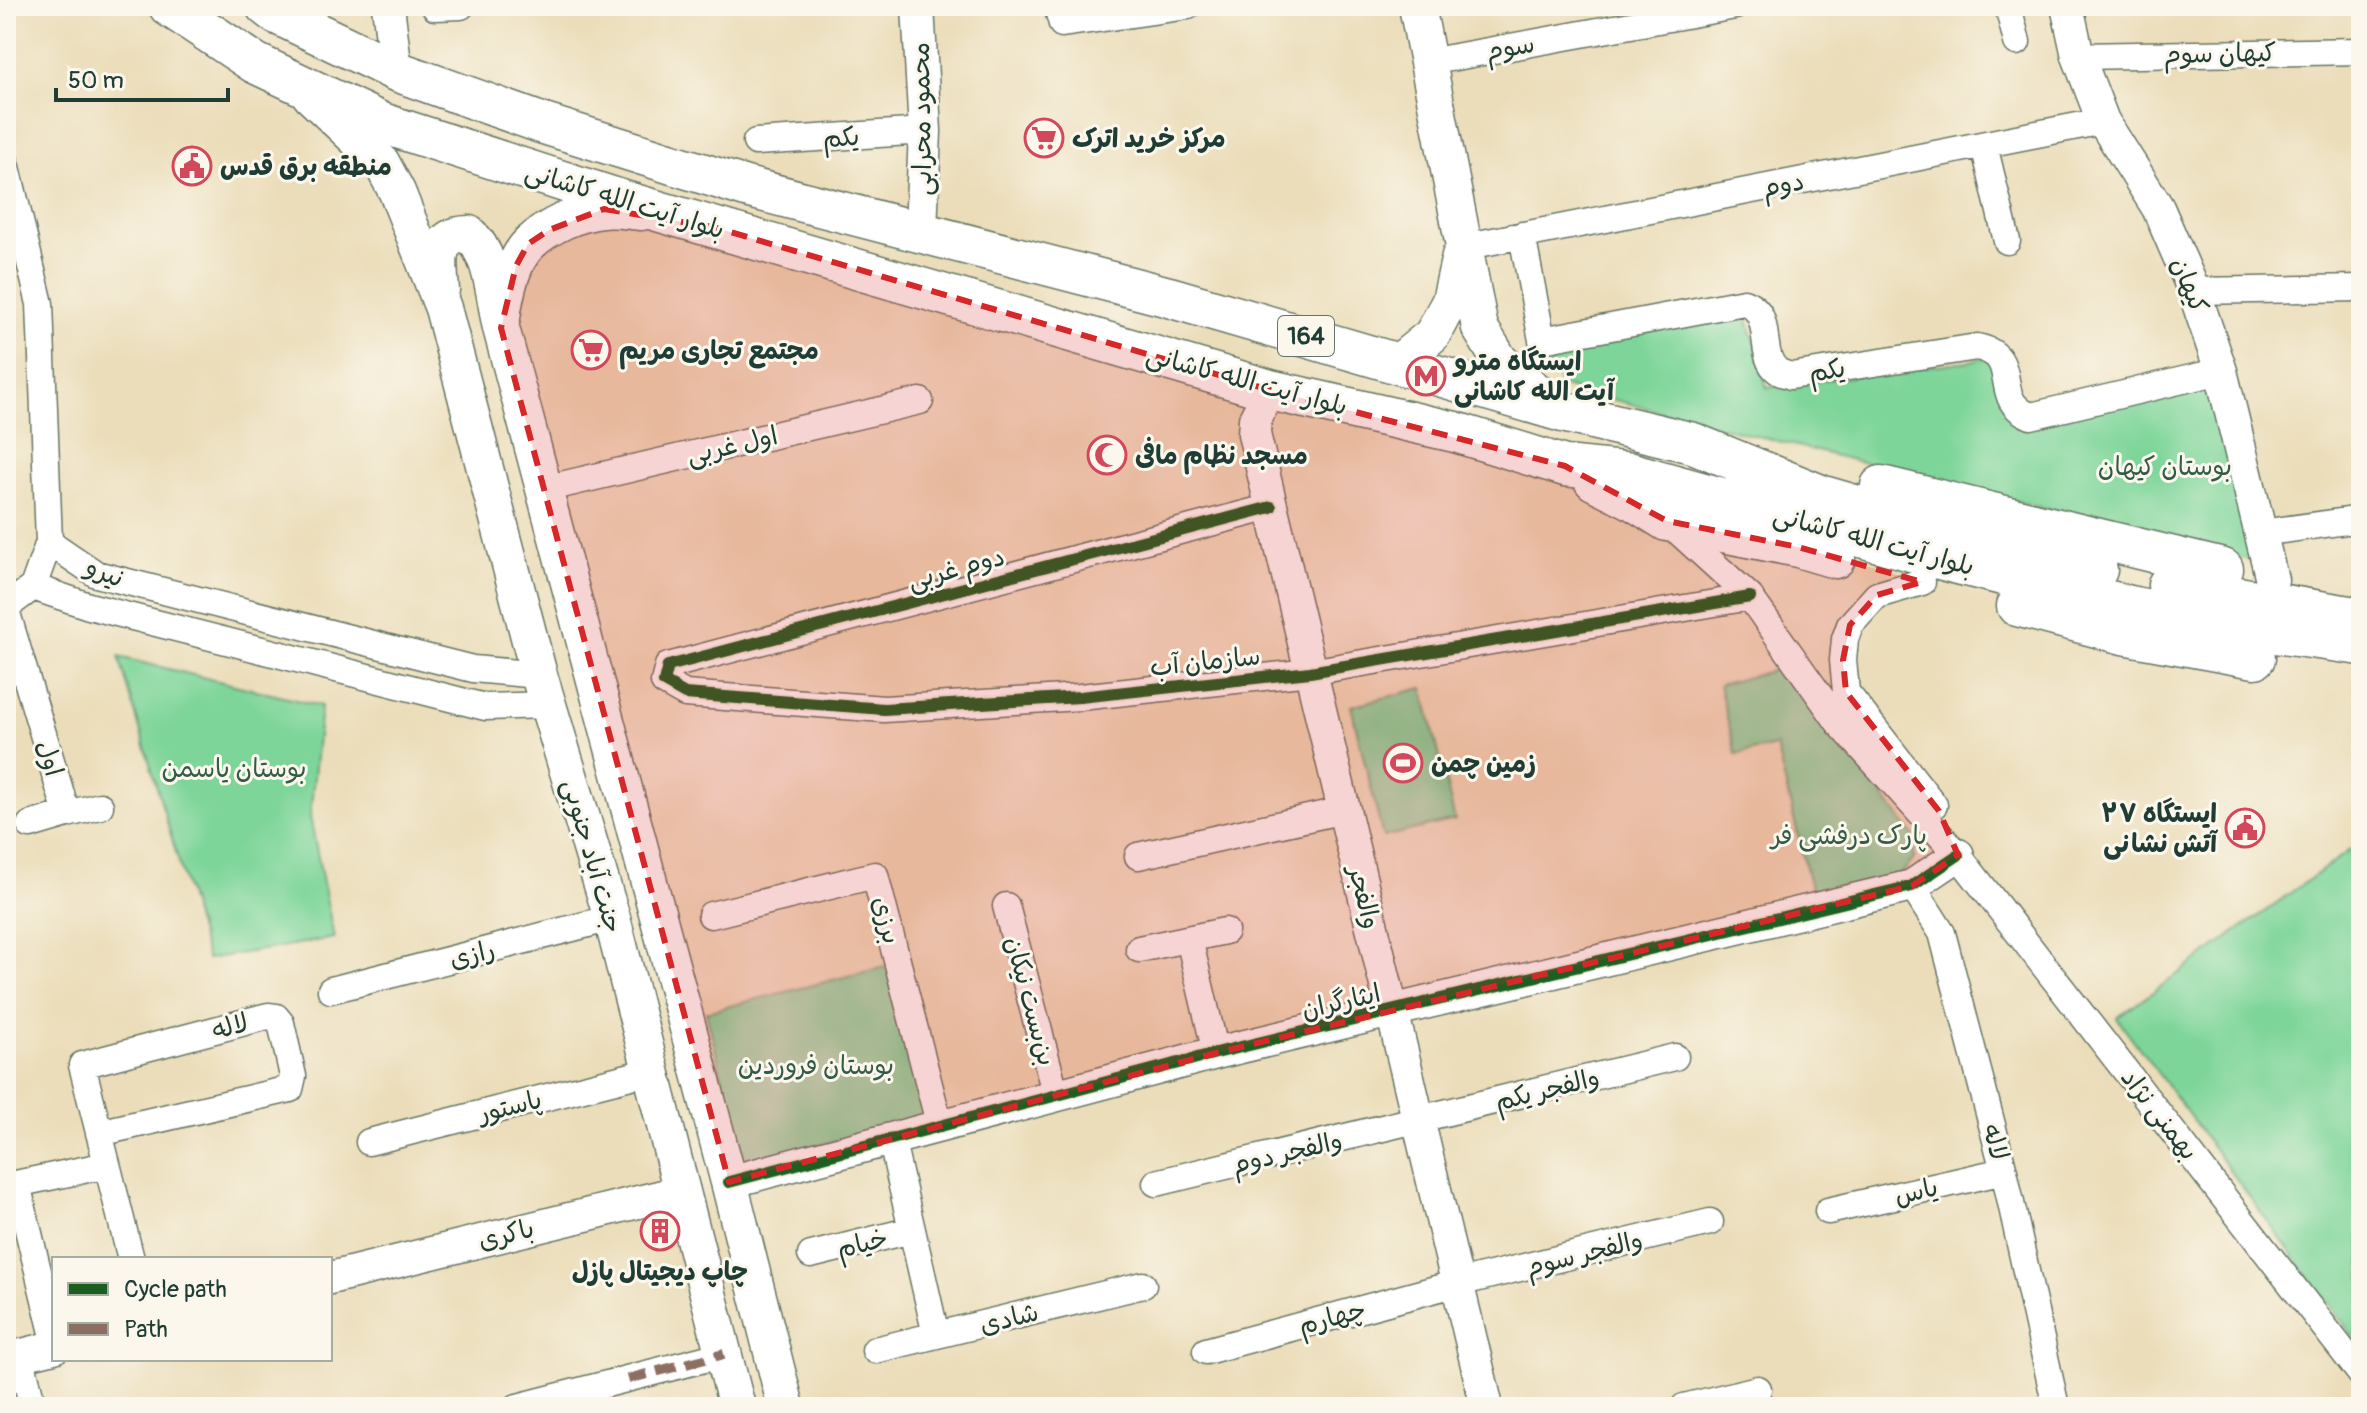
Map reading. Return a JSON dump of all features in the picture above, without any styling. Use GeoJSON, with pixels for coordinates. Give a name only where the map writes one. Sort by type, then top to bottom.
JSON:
{"type":"FeatureCollection","features":[{"type":"Feature","properties":{"kind":"main road","name":"بلوار آیت الله کاشانی"},"geometry":{"type":"LineString","coordinates":[[169,6],[255,63],[395,128],[713,227],[1270,390],[1455,432],[1565,466],[1632,473],[1954,563],[2134,607],[2260,631],[2361,645]]}},
{"type":"Feature","properties":{"kind":"main road","name":"بلوار آیت الله کاشانی"},"geometry":{"type":"LineString","coordinates":[[266,6],[396,71],[544,124],[746,187],[1169,297],[1563,412],[1693,443],[1823,496],[1933,528],[2124,577],[2361,618]]}},
{"type":"Feature","properties":{"kind":"main road"},"geometry":{"type":"LineString","coordinates":[[1417,6],[1480,328],[1500,361],[1563,412]]}},
{"type":"Feature","properties":{"kind":"main road"},"geometry":{"type":"LineString","coordinates":[[300,85],[381,162],[397,192],[443,308]]}},
{"type":"Feature","properties":{"kind":"main road"},"geometry":{"type":"LineString","coordinates":[[501,328],[504,299],[528,244],[572,217],[604,209],[645,213],[713,227]]}},
{"type":"Feature","properties":{"kind":"main road","name":"جنت آباد جنوبی"},"geometry":{"type":"LineString","coordinates":[[737,1407],[612,918],[543,690],[443,308],[439,256],[445,242],[457,235],[469,234],[478,242],[485,257],[501,328],[786,1407]]}},
{"type":"Feature","properties":{"kind":"main road"},"geometry":{"type":"LineString","coordinates":[[1399,362],[1432,335],[1450,301],[1463,247]]}},
{"type":"Feature","properties":{"kind":"main road"},"geometry":{"type":"LineString","coordinates":[[1693,443],[2128,548],[2272,580],[2361,593]]}},
{"type":"Feature","properties":{"kind":"main road"},"geometry":{"type":"LineString","coordinates":[[1565,466],[1632,499],[1667,521],[1798,547],[2123,634],[2259,659],[2361,672]]}},
{"type":"Feature","properties":{"kind":"street"},"geometry":{"type":"LineString","coordinates":[[388,6],[396,71]]}},
{"type":"Feature","properties":{"kind":"street","name":"محمود محرابی"},"geometry":{"type":"LineString","coordinates":[[918,6],[925,131],[921,231]]}},
{"type":"Feature","properties":{"kind":"street"},"geometry":{"type":"LineString","coordinates":[[1059,15],[1188,6]]}},
{"type":"Feature","properties":{"kind":"street","name":"سوم"},"geometry":{"type":"LineString","coordinates":[[1428,62],[1735,6]]}},
{"type":"Feature","properties":{"kind":"street"},"geometry":{"type":"LineString","coordinates":[[2008,6],[2017,42]]}},
{"type":"Feature","properties":{"kind":"street","name":"کیهان"},"geometry":{"type":"LineString","coordinates":[[2067,6],[2078,56],[2103,121],[2158,208],[2194,291],[2221,371],[2272,580]]}},
{"type":"Feature","properties":{"kind":"street","name":"کیهان سوم"},"geometry":{"type":"LineString","coordinates":[[2078,56],[2361,51]]}},
{"type":"Feature","properties":{"kind":"street","name":"دوم"},"geometry":{"type":"LineString","coordinates":[[1463,247],[2103,121]]}},
{"type":"Feature","properties":{"kind":"street","name":"یکم"},"geometry":{"type":"LineString","coordinates":[[756,142],[925,131]]}},
{"type":"Feature","properties":{"kind":"street"},"geometry":{"type":"LineString","coordinates":[[1984,145],[2007,241]]}},
{"type":"Feature","properties":{"kind":"street"},"geometry":{"type":"LineString","coordinates":[[6,163],[40,304],[49,542],[33,587],[6,608]]}},
{"type":"Feature","properties":{"kind":"street","name":"یکم"},"geometry":{"type":"LineString","coordinates":[[1522,235],[1542,340],[1744,302],[1754,305],[1761,315],[1770,359],[1777,371],[1791,376],[1977,347],[1991,349],[2001,359],[2010,400],[2017,411],[2031,416],[2221,371]]}},
{"type":"Feature","properties":{"kind":"street"},"geometry":{"type":"LineString","coordinates":[[2194,291],[2361,288]]}},
{"type":"Feature","properties":{"kind":"street","name":"والفجر"},"geometry":{"type":"LineString","coordinates":[[1270,390],[1255,419],[1254,434],[1487,1407]]}},
{"type":"Feature","properties":{"kind":"street","name":"اول غربی"},"geometry":{"type":"LineString","coordinates":[[544,489],[920,401]]}},
{"type":"Feature","properties":{"kind":"street","name":"دوم غربی"},"geometry":{"type":"LineString","coordinates":[[664,682],[668,666],[1271,507]]}},
{"type":"Feature","properties":{"kind":"street"},"geometry":{"type":"LineString","coordinates":[[2261,533],[2361,519]]}},
{"type":"Feature","properties":{"kind":"street","name":"بهمنی نژاد"},"geometry":{"type":"LineString","coordinates":[[1667,521],[1750,597],[1839,723],[1958,855],[2361,1374]]}},
{"type":"Feature","properties":{"kind":"street","name":"نیرو"},"geometry":{"type":"LineString","coordinates":[[49,542],[96,574],[473,669],[543,690]]}},
{"type":"Feature","properties":{"kind":"street","name":"بهمنی نژاد"},"geometry":{"type":"LineString","coordinates":[[1922,582],[1877,595],[1850,625],[1843,660],[1846,692],[1939,811],[1958,855]]}},
{"type":"Feature","properties":{"kind":"street","name":"نیرو"},"geometry":{"type":"LineString","coordinates":[[33,587],[89,606],[485,707],[543,690]]}},
{"type":"Feature","properties":{"kind":"street","name":"سازمان آب"},"geometry":{"type":"LineString","coordinates":[[664,682],[685,694],[884,709],[1080,697],[1310,672],[1750,597]]}},
{"type":"Feature","properties":{"kind":"street","name":"اول"},"geometry":{"type":"LineString","coordinates":[[6,608],[67,814]]}},
{"type":"Feature","properties":{"kind":"street"},"geometry":{"type":"LineString","coordinates":[[257,649],[263,617]]}},
{"type":"Feature","properties":{"kind":"street"},"geometry":{"type":"LineString","coordinates":[[30,825],[100,806]]}},
{"type":"Feature","properties":{"kind":"street"},"geometry":{"type":"LineString","coordinates":[[1138,856],[1344,810]]}},
{"type":"Feature","properties":{"kind":"street","name":"ایثارگران"},"geometry":{"type":"LineString","coordinates":[[729,1182],[1216,1053],[1912,886],[1958,855]]}},
{"type":"Feature","properties":{"kind":"street","name":"برزی"},"geometry":{"type":"LineString","coordinates":[[711,915],[875,875],[940,1127]]}},
{"type":"Feature","properties":{"kind":"street","name":"لاله"},"geometry":{"type":"LineString","coordinates":[[1912,886],[1942,933],[2004,1171],[2056,1407]]}},
{"type":"Feature","properties":{"kind":"street","name":"بن‌بست نیکان"},"geometry":{"type":"LineString","coordinates":[[1006,906],[1056,1096]]}},
{"type":"Feature","properties":{"kind":"street","name":"رازی"},"geometry":{"type":"LineString","coordinates":[[331,990],[612,918]]}},
{"type":"Feature","properties":{"kind":"street"},"geometry":{"type":"LineString","coordinates":[[1139,949],[1225,931]]}},
{"type":"Feature","properties":{"kind":"street"},"geometry":{"type":"LineString","coordinates":[[1189,939],[1216,1053]]}},
{"type":"Feature","properties":{"kind":"street","name":"لاله"},"geometry":{"type":"LineString","coordinates":[[99,1133],[290,1089],[293,1076],[281,1023],[276,1017],[268,1016],[82,1065],[99,1133],[107,1165],[130,1257]]}},
{"type":"Feature","properties":{"kind":"street","name":"والفجر یکم"},"geometry":{"type":"LineString","coordinates":[[1419,1121],[1675,1057]]}},
{"type":"Feature","properties":{"kind":"street","name":"پاستور"},"geometry":{"type":"LineString","coordinates":[[369,1142],[651,1071]]}},
{"type":"Feature","properties":{"kind":"street","name":"والفجر دوم"},"geometry":{"type":"LineString","coordinates":[[1156,1183],[1419,1121]]}},
{"type":"Feature","properties":{"kind":"street"},"geometry":{"type":"LineString","coordinates":[[891,1138],[936,1335]]}},
{"type":"Feature","properties":{"kind":"street"},"geometry":{"type":"LineString","coordinates":[[52,1330],[11,1185],[107,1165]]}},
{"type":"Feature","properties":{"kind":"street","name":"یاس"},"geometry":{"type":"LineString","coordinates":[[1828,1211],[2004,1171]]}},
{"type":"Feature","properties":{"kind":"street","name":"باکری"},"geometry":{"type":"LineString","coordinates":[[332,1278],[683,1191]]}},
{"type":"Feature","properties":{"kind":"street","name":"والفجر سوم"},"geometry":{"type":"LineString","coordinates":[[1458,1283],[1710,1222]]}},
{"type":"Feature","properties":{"kind":"street","name":"خیام"},"geometry":{"type":"LineString","coordinates":[[811,1255],[912,1230]]}},
{"type":"Feature","properties":{"kind":"street","name":"چهارم"},"geometry":{"type":"LineString","coordinates":[[1206,1351],[1458,1283]]}},
{"type":"Feature","properties":{"kind":"street","name":"شادی"},"geometry":{"type":"LineString","coordinates":[[875,1350],[1143,1285]]}},
{"type":"Feature","properties":{"kind":"street"},"geometry":{"type":"LineString","coordinates":[[33,1407],[13,1357],[52,1347]]}},
{"type":"Feature","properties":{"kind":"street"},"geometry":{"type":"LineString","coordinates":[[517,1407],[724,1354]]}},
{"type":"Feature","properties":{"kind":"street"},"geometry":{"type":"LineString","coordinates":[[1684,1407],[1758,1389]]}},
{"type":"Feature","properties":{"kind":"highlighted area"},"geometry":{"type":"Polygon","coordinates":[[[604,209],[713,227],[1270,390],[1565,466],[1667,521],[1798,547],[1922,582],[1877,595],[1850,625],[1843,660],[1846,692],[1939,811],[1958,855],[1912,886],[1216,1053],[729,1182],[501,328],[516,266],[528,244],[549,230],[604,209]]]}},
{"type":"Feature","properties":{"kind":"green space","name":"بوستان کیهان"},"geometry":{"type":"Polygon","coordinates":[[[1746,312],[1767,388],[1990,358],[2016,427],[2217,381],[2261,563],[1563,387],[1540,349],[1746,312]]]}},
{"type":"Feature","properties":{"kind":"green space","name":"بوستان یاسمن"},"geometry":{"type":"Polygon","coordinates":[[[119,657],[321,706],[310,817],[334,938],[207,959],[119,657]]]}},
{"type":"Feature","properties":{"kind":"green space","name":"پارک درفشی فر"},"geometry":{"type":"Polygon","coordinates":[[[1782,668],[1915,838],[1914,859],[1901,874],[1813,896],[1776,746],[1736,754],[1719,685],[1782,668]]]}},
{"type":"Feature","properties":{"kind":"green space","name":"زمین چمن"},"geometry":{"type":"Polygon","coordinates":[[[1423,688],[1455,820],[1383,837],[1351,706],[1423,688]]]}},
{"type":"Feature","properties":{"kind":"green space"},"geometry":{"type":"Polygon","coordinates":[[[2361,842],[2361,1347],[2117,1018],[2361,842]]]}},
{"type":"Feature","properties":{"kind":"green space","name":"بوستان فروردین"},"geometry":{"type":"Polygon","coordinates":[[[888,966],[927,1118],[744,1164],[706,1012],[888,966]]]}},
{"type":"Feature","properties":{"kind":"marked path"},"geometry":{"type":"LineString","coordinates":[[628,1379],[724,1354]]}},
{"type":"Feature","properties":{"kind":"cycle path"},"geometry":{"type":"LineString","coordinates":[[1271,507],[668,666],[664,682],[685,694],[884,709],[1080,697],[1310,672],[1750,597]]}},
{"type":"Feature","properties":{"kind":"cycle path"},"geometry":{"type":"LineString","coordinates":[[729,1182],[1216,1053],[1912,886],[1958,855]]}},
{"type":"Feature","properties":{"kind":"place","name":"مرکز خرید اترک"},"geometry":{"type":"Point","coordinates":[1044,138]}},
{"type":"Feature","properties":{"kind":"place","name":"منطقه برق قدس"},"geometry":{"type":"Point","coordinates":[192,166]}},
{"type":"Feature","properties":{"kind":"place","name":"مجتمع تجاری مریم"},"geometry":{"type":"Point","coordinates":[591,350]}},
{"type":"Feature","properties":{"kind":"place","name":"ایستگاه مترو آیت الله کاشانی"},"geometry":{"type":"Point","coordinates":[1426,376]}},
{"type":"Feature","properties":{"kind":"place","name":"مسجد نظام مافی"},"geometry":{"type":"Point","coordinates":[1107,455]}},
{"type":"Feature","properties":{"kind":"place","name":"زمین چمن"},"geometry":{"type":"Point","coordinates":[1403,763]}},
{"type":"Feature","properties":{"kind":"place","name":"ایستگاه ۲۷ آتش نشانی"},"geometry":{"type":"Point","coordinates":[2245,828]}},
{"type":"Feature","properties":{"kind":"place","name":"چاپ دیجیتال پازل"},"geometry":{"type":"Point","coordinates":[660,1231]}}]}
